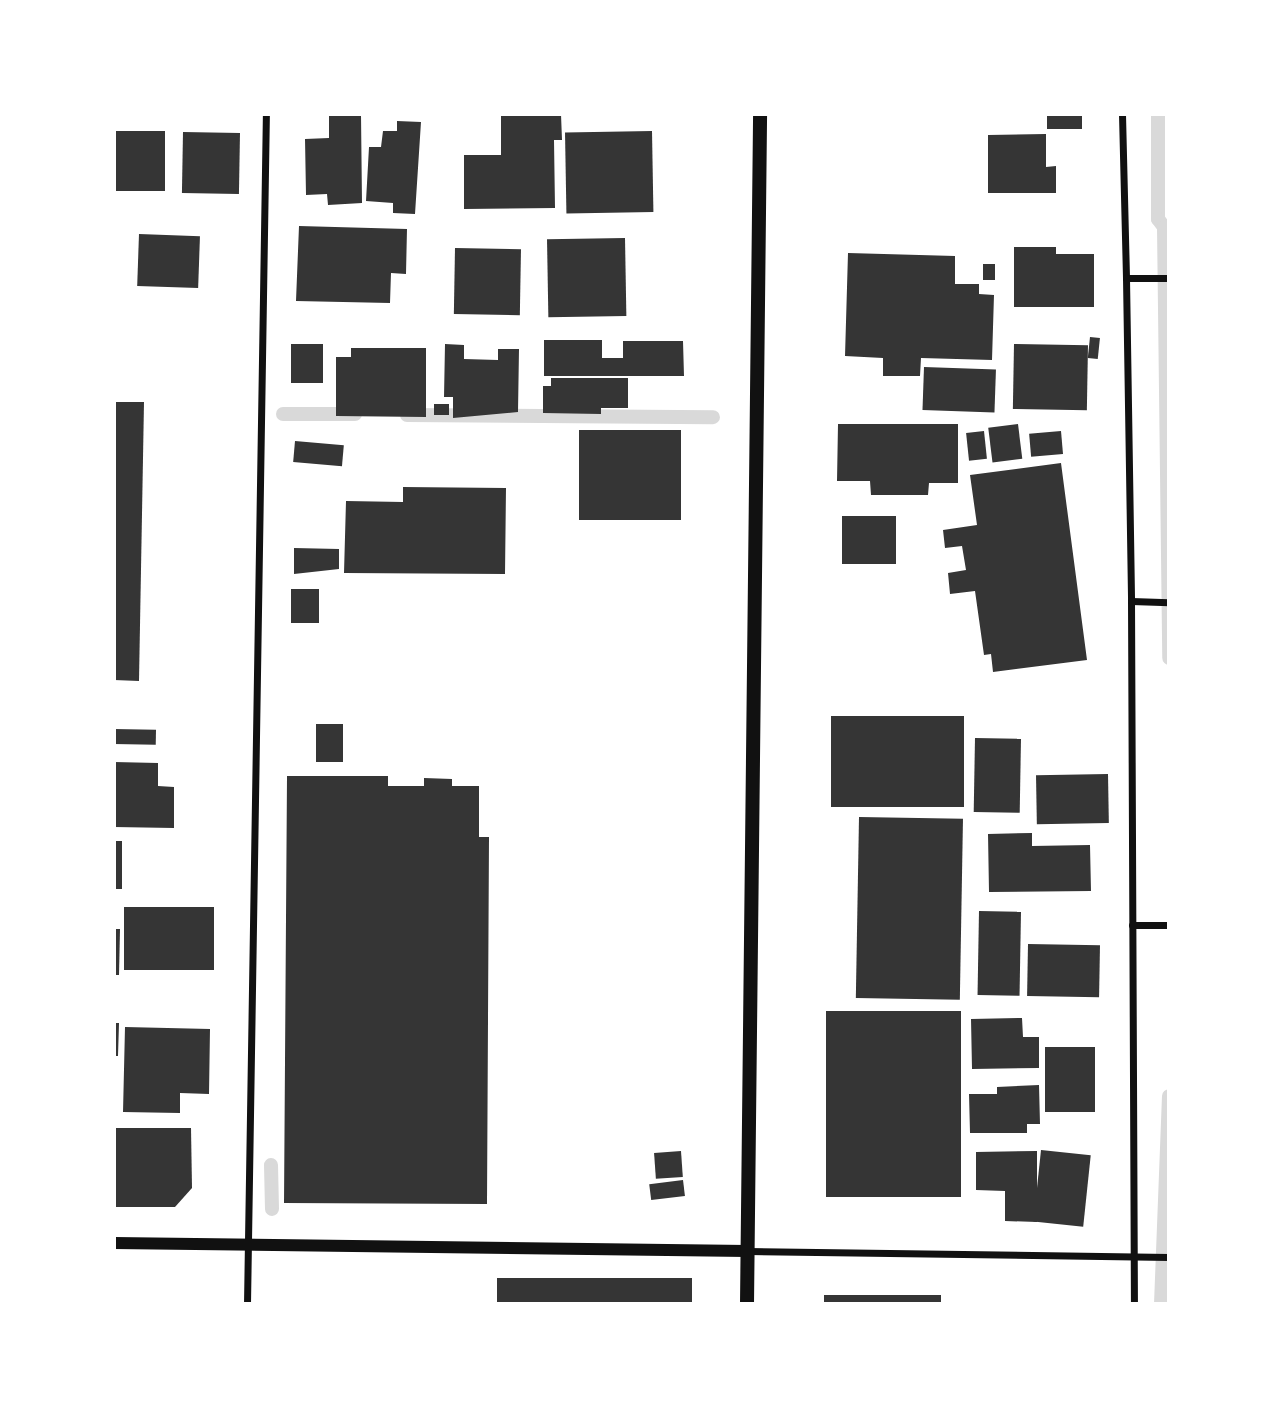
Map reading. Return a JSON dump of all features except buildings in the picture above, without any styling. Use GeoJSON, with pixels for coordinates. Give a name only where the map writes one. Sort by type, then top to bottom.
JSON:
{"type":"FeatureCollection","features":[{"type":"Feature","properties":{"kind":"main road"},"geometry":{"type":"LineString","coordinates":[[747,1304],[760,114]]}},
{"type":"Feature","properties":{"kind":"street"},"geometry":{"type":"LineString","coordinates":[[247,1304],[266,114]]}},
{"type":"Feature","properties":{"kind":"street"},"geometry":{"type":"LineString","coordinates":[[1122,114],[1131,601],[1134,1304]]}},
{"type":"Feature","properties":{"kind":"street"},"geometry":{"type":"LineString","coordinates":[[1126,278],[1169,278]]}},
{"type":"Feature","properties":{"kind":"street"},"geometry":{"type":"LineString","coordinates":[[1131,601],[1169,602]]}},
{"type":"Feature","properties":{"kind":"street"},"geometry":{"type":"LineString","coordinates":[[1132,925],[1169,925]]}},
{"type":"Feature","properties":{"kind":"street"},"geometry":{"type":"LineString","coordinates":[[114,1242],[1169,1257]]}},
{"type":"Feature","properties":{"kind":"waterway"},"geometry":{"type":"LineString","coordinates":[[1158,114],[1158,219],[1164,227],[1169,658]]}},
{"type":"Feature","properties":{"kind":"waterway"},"geometry":{"type":"LineString","coordinates":[[283,414],[355,414]]}},
{"type":"Feature","properties":{"kind":"waterway"},"geometry":{"type":"LineString","coordinates":[[407,415],[713,417]]}},
{"type":"Feature","properties":{"kind":"waterway"},"geometry":{"type":"LineString","coordinates":[[1161,1304],[1169,1096]]}},
{"type":"Feature","properties":{"kind":"waterway"},"geometry":{"type":"LineString","coordinates":[[271,1165],[272,1209]]}}]}
